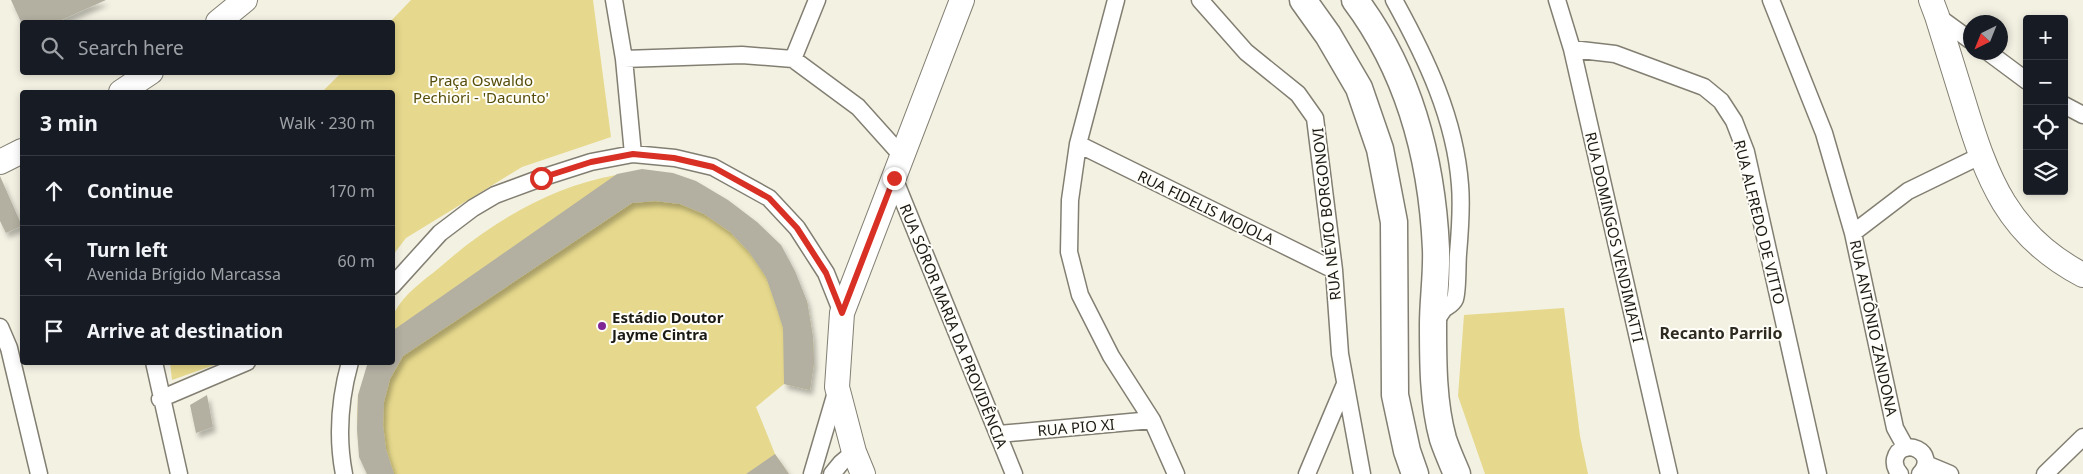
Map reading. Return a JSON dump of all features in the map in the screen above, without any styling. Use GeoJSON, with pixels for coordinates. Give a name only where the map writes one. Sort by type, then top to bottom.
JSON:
{"type":"FeatureCollection","features":[{"type":"Feature","properties":{"kind":"main road"},"geometry":{"type":"LineString","coordinates":[[1304,0],[1328,35],[1359,88],[1380,149],[1394,222],[1395,395],[1407,451],[1415,474]]}},
{"type":"Feature","properties":{"kind":"main road"},"geometry":{"type":"LineString","coordinates":[[1355,0],[1369,18],[1396,69],[1419,128],[1430,182],[1436,250],[1433,325],[1435,393],[1443,438],[1457,474]]}},
{"type":"Feature","properties":{"kind":"street"},"geometry":{"type":"LineString","coordinates":[[220,20],[245,0]]}},
{"type":"Feature","properties":{"kind":"street"},"geometry":{"type":"LineString","coordinates":[[614,0],[624,59],[633,154]]}},
{"type":"Feature","properties":{"kind":"street"},"geometry":{"type":"LineString","coordinates":[[793,58],[817,0]]}},
{"type":"Feature","properties":{"kind":"street"},"geometry":{"type":"LineString","coordinates":[[812,474],[837,386],[842,313],[962,0]]}},
{"type":"Feature","properties":{"kind":"street"},"geometry":{"type":"LineString","coordinates":[[1116,0],[1078,144],[1070,200],[1070,252],[1080,295],[1111,356],[1152,420],[1176,474]]}},
{"type":"Feature","properties":{"kind":"street","name":"RUA NÉVIO BORGONOVI"},"geometry":{"type":"LineString","coordinates":[[1200,0],[1246,52],[1298,94],[1315,118],[1334,270],[1340,354],[1362,474]]}},
{"type":"Feature","properties":{"kind":"street"},"geometry":{"type":"LineString","coordinates":[[1394,0],[1421,50],[1443,104],[1457,162],[1460,186],[1457,293],[1454,302],[1444,309],[1433,325]]}},
{"type":"Feature","properties":{"kind":"street","name":"RUA DOMINGOS VENDIMIATTI"},"geometry":{"type":"LineString","coordinates":[[1557,0],[1572,49],[1668,474]]}},
{"type":"Feature","properties":{"kind":"street"},"geometry":{"type":"LineString","coordinates":[[1771,0],[1824,133],[1853,233]]}},
{"type":"Feature","properties":{"kind":"street"},"geometry":{"type":"LineString","coordinates":[[1934,8],[1963,34]]}},
{"type":"Feature","properties":{"kind":"street"},"geometry":{"type":"LineString","coordinates":[[1934,8],[1980,156],[1996,190],[2014,218],[2039,246],[2083,275]]}},
{"type":"Feature","properties":{"kind":"street","name":"RUA ALFREDO DE VITTO"},"geometry":{"type":"LineString","coordinates":[[1572,49],[1615,54],[1704,87],[1721,102],[1734,121],[1746,152],[1818,474]]}},
{"type":"Feature","properties":{"kind":"street"},"geometry":{"type":"LineString","coordinates":[[624,59],[742,55],[793,58],[858,107],[902,156]]}},
{"type":"Feature","properties":{"kind":"street"},"geometry":{"type":"LineString","coordinates":[[1999,60],[2023,78]]}},
{"type":"Feature","properties":{"kind":"street"},"geometry":{"type":"LineString","coordinates":[[124,90],[146,75]]}},
{"type":"Feature","properties":{"kind":"street"},"geometry":{"type":"LineString","coordinates":[[2068,107],[2083,115]]}},
{"type":"Feature","properties":{"kind":"street","name":"RUA FIDELIS MOJOLA"},"geometry":{"type":"LineString","coordinates":[[1078,144],[1334,270]]}},
{"type":"Feature","properties":{"kind":"street"},"geometry":{"type":"LineString","coordinates":[[0,162],[20,152]]}},
{"type":"Feature","properties":{"kind":"street"},"geometry":{"type":"LineString","coordinates":[[395,283],[440,233],[495,195],[582,165],[633,154],[674,158],[713,167],[769,198],[797,228],[826,273],[842,313]]}},
{"type":"Feature","properties":{"kind":"street","name":"RUA ANTÔNIO ZANDONA"},"geometry":{"type":"LineString","coordinates":[[1906,448],[1895,428],[1853,233],[1908,191],[1980,156]]}},
{"type":"Feature","properties":{"kind":"street","name":"RUA SÓROR MARIA DA PROVIDÊNCIA"},"geometry":{"type":"LineString","coordinates":[[894,178],[1014,474]]}},
{"type":"Feature","properties":{"kind":"street"},"geometry":{"type":"LineString","coordinates":[[0,327],[9,348],[39,474]]}},
{"type":"Feature","properties":{"kind":"street"},"geometry":{"type":"LineString","coordinates":[[154,365],[160,399],[179,474]]}},
{"type":"Feature","properties":{"kind":"street"},"geometry":{"type":"LineString","coordinates":[[160,399],[240,365]]}},
{"type":"Feature","properties":{"kind":"street"},"geometry":{"type":"LineString","coordinates":[[344,474],[340,422],[344,383],[349,365]]}},
{"type":"Feature","properties":{"kind":"street"},"geometry":{"type":"LineString","coordinates":[[1307,474],[1345,384]]}},
{"type":"Feature","properties":{"kind":"street"},"geometry":{"type":"LineString","coordinates":[[837,386],[854,452],[863,474]]}},
{"type":"Feature","properties":{"kind":"street","name":"RUA PIO XI"},"geometry":{"type":"LineString","coordinates":[[999,434],[1152,420]]}},
{"type":"Feature","properties":{"kind":"street"},"geometry":{"type":"LineString","coordinates":[[2045,474],[2083,437]]}},
{"type":"Feature","properties":{"kind":"street"},"geometry":{"type":"LineString","coordinates":[[1897,473],[1895,466],[1896,457],[1906,448],[1920,450],[1926,459],[1923,469],[1950,474]]}},
{"type":"Feature","properties":{"kind":"street"},"geometry":{"type":"LineString","coordinates":[[832,474],[840,463],[854,452]]}},
{"type":"Feature","properties":{"kind":"green space","name":"Praça Oswaldo Pechiori - 'Dacunto'"},"geometry":{"type":"Polygon","coordinates":[[[411,0],[593,0],[611,137],[522,167],[406,238],[395,252],[395,90],[324,90],[339,75],[395,75],[395,20],[392,20],[411,0]]]}},
{"type":"Feature","properties":{"kind":"green space","name":"Estádio Doutor Jayme Cintra"},"geometry":{"type":"Polygon","coordinates":[[[673,173],[807,301],[813,337],[814,363],[810,390],[784,384],[756,407],[775,454],[789,474],[367,474],[360,455],[357,426],[358,395],[389,365],[395,365],[395,311],[408,294],[458,252],[499,222],[521,209],[567,188],[616,175],[673,173]]]}},
{"type":"Feature","properties":{"kind":"green space"},"geometry":{"type":"Polygon","coordinates":[[[1564,308],[1580,436],[1588,474],[1485,474],[1458,396],[1464,315],[1564,308]]]}},
{"type":"Feature","properties":{"kind":"green space"},"geometry":{"type":"Polygon","coordinates":[[[170,365],[214,365],[172,380],[170,365]]]}},
{"type":"Feature","properties":{"kind":"building"},"geometry":{"type":"Polygon","coordinates":[[[11,0],[106,0],[61,20],[20,20],[11,0]]]}},
{"type":"Feature","properties":{"kind":"building"},"geometry":{"type":"Polygon","coordinates":[[[642,169],[673,173],[696,181],[728,200],[757,222],[781,245],[795,271],[807,301],[813,337],[814,363],[810,390],[784,384],[783,328],[766,277],[749,252],[730,232],[704,214],[680,204],[655,201],[632,203],[403,356],[390,379],[384,402],[383,425],[386,449],[394,474],[367,474],[359,457],[357,429],[358,395],[367,365],[395,365],[395,329],[617,174],[642,169]]]}},
{"type":"Feature","properties":{"kind":"building"},"geometry":{"type":"Polygon","coordinates":[[[0,176],[20,221],[20,227],[6,233],[0,221],[0,176]]]}},
{"type":"Feature","properties":{"kind":"building"},"geometry":{"type":"Polygon","coordinates":[[[207,395],[213,427],[196,433],[190,405],[207,395]]]}},
{"type":"Feature","properties":{"kind":"building"},"geometry":{"type":"Polygon","coordinates":[[[775,454],[789,474],[746,474],[775,454]]]}},
{"type":"Feature","properties":{"kind":"place","name":"Estádio Doutor Jayme Cintra"},"geometry":{"type":"Point","coordinates":[602,326]}},
{"type":"Feature","properties":{"kind":"district","name":"Recanto Parrilo"},"geometry":{"type":"Point","coordinates":[1721,333]}},
{"type":"Feature","properties":{"kind":"route"},"geometry":{"type":"LineString","coordinates":[[541,178],[591,162],[633,154],[674,158],[713,167],[769,198],[797,228],[826,273],[842,313],[894,178]]}}]}
